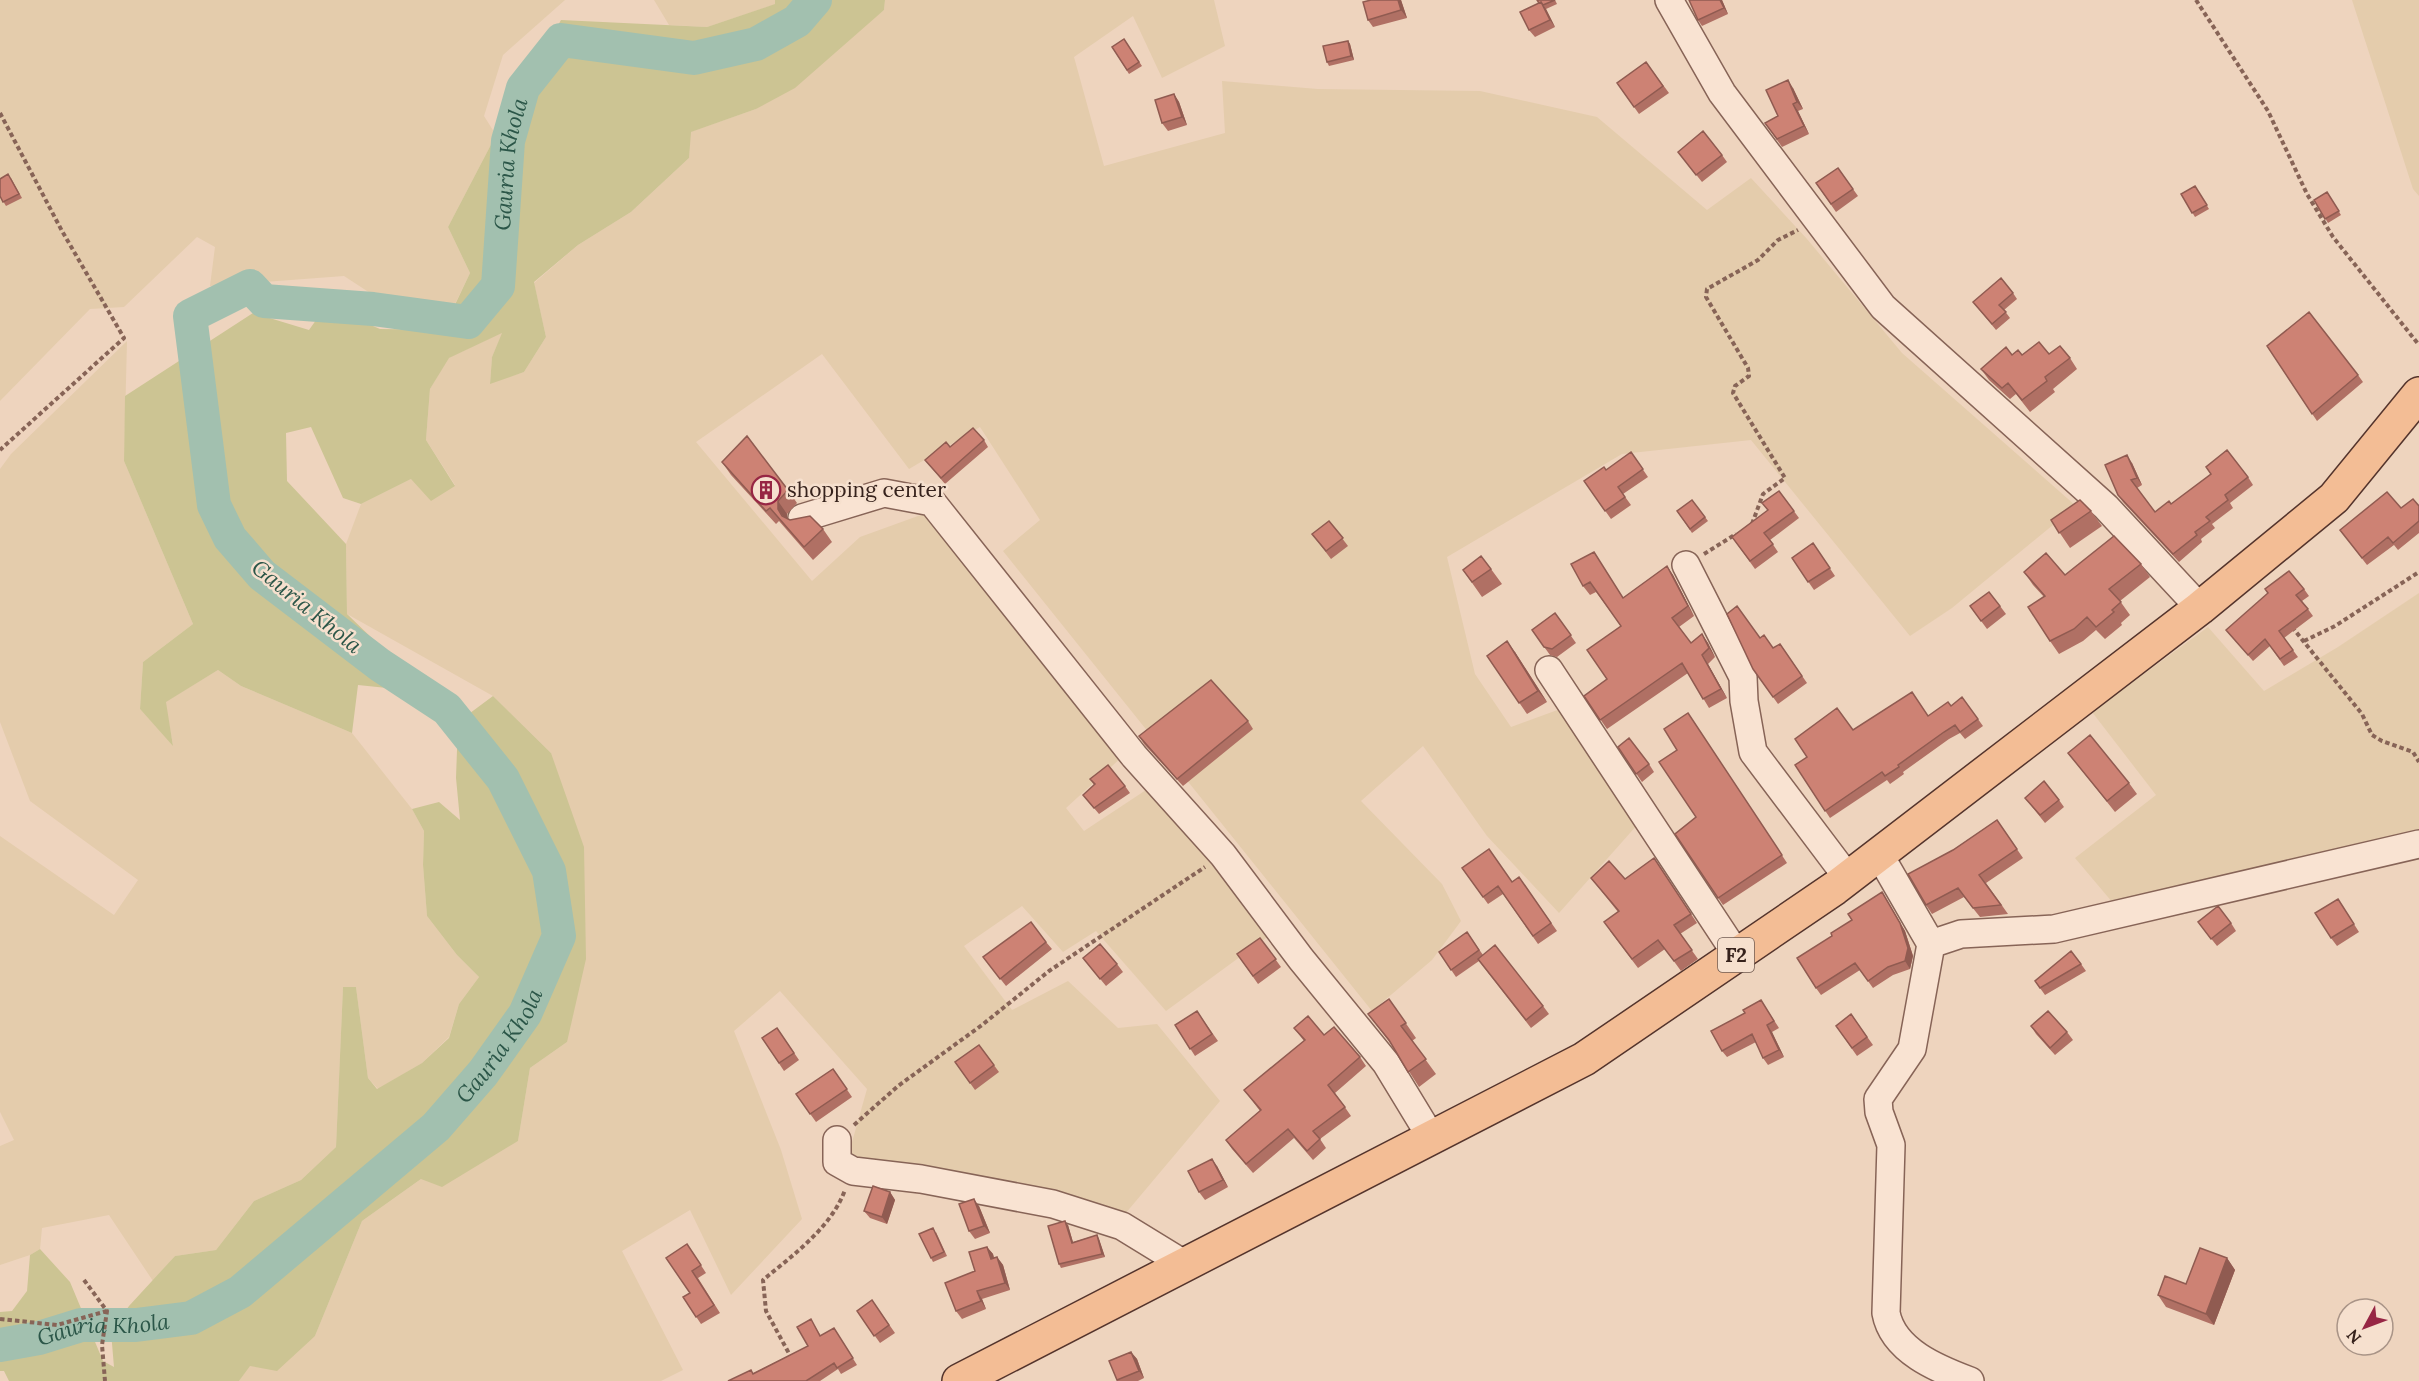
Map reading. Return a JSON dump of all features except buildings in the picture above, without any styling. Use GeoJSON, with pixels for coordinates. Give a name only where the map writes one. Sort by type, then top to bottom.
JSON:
{"type":"FeatureCollection","features":[{"type":"Feature","properties":{"kind":"main road","name":"F2"},"geometry":{"type":"LineString","coordinates":[[959,1381],[1584,1059],[1848,878],[2200,608],[2334,498],[2419,394]]}},
{"type":"Feature","properties":{"kind":"street"},"geometry":{"type":"LineString","coordinates":[[1669,0],[1722,93],[1883,307],[2106,507],[2200,608]]}},
{"type":"Feature","properties":{"kind":"street"},"geometry":{"type":"LineString","coordinates":[[802,518],[884,493],[932,502],[1134,756],[1222,855],[1301,959],[1386,1063],[1431,1137]]}},
{"type":"Feature","properties":{"kind":"street"},"geometry":{"type":"LineString","coordinates":[[1686,566],[1743,676],[1744,701],[1753,752],[1848,878]]}},
{"type":"Feature","properties":{"kind":"street"},"geometry":{"type":"LineString","coordinates":[[1549,670],[1737,955]]}},
{"type":"Feature","properties":{"kind":"street"},"geometry":{"type":"LineString","coordinates":[[1931,944],[1961,934],[2054,928],[2419,844]]}},
{"type":"Feature","properties":{"kind":"street"},"geometry":{"type":"LineString","coordinates":[[1879,854],[1931,944],[1912,1049],[1878,1100],[1879,1112],[1891,1145],[1887,1313],[1889,1330],[1930,1365],[1970,1381]]}},
{"type":"Feature","properties":{"kind":"street"},"geometry":{"type":"LineString","coordinates":[[837,1140],[837,1162],[853,1171],[921,1179],[1053,1204],[1122,1226],[1184,1264]]}},
{"type":"Feature","properties":{"kind":"path"},"geometry":{"type":"LineString","coordinates":[[2196,0],[2268,111],[2307,194],[2333,237],[2419,345]]}},
{"type":"Feature","properties":{"kind":"path"},"geometry":{"type":"LineString","coordinates":[[0,113],[62,231],[124,338],[0,450]]}},
{"type":"Feature","properties":{"kind":"path"},"geometry":{"type":"LineString","coordinates":[[1686,566],[1751,525],[1763,494],[1785,478],[1732,393],[1735,386],[1749,376],[1748,368],[1706,297],[1707,289],[1758,260],[1778,240],[1799,230],[1811,212]]}},
{"type":"Feature","properties":{"kind":"path"},"geometry":{"type":"LineString","coordinates":[[2304,641],[2335,626],[2419,572]]}},
{"type":"Feature","properties":{"kind":"path"},"geometry":{"type":"LineString","coordinates":[[2289,624],[2362,714],[2372,735],[2413,752],[2419,762]]}},
{"type":"Feature","properties":{"kind":"path"},"geometry":{"type":"LineString","coordinates":[[837,1140],[898,1086],[982,1025],[1049,971],[1222,855]]}},
{"type":"Feature","properties":{"kind":"path"},"geometry":{"type":"LineString","coordinates":[[793,1361],[766,1311],[763,1280],[816,1232],[841,1201],[853,1171]]}},
{"type":"Feature","properties":{"kind":"path"},"geometry":{"type":"LineString","coordinates":[[84,1280],[107,1311],[102,1345],[105,1381]]}},
{"type":"Feature","properties":{"kind":"path"},"geometry":{"type":"LineString","coordinates":[[0,1319],[57,1325],[107,1311]]}},
{"type":"Feature","properties":{"kind":"shaded area"},"geometry":{"type":"Polygon","coordinates":[[[0,0],[565,0],[503,55],[484,116],[496,135],[448,227],[470,273],[453,308],[387,304],[344,276],[210,286],[215,247],[197,237],[124,307],[90,309],[0,401],[0,0]]]}},
{"type":"Feature","properties":{"kind":"shaded area"},"geometry":{"type":"Polygon","coordinates":[[[654,0],[775,0],[776,4],[707,27],[669,25],[654,0]]]}},
{"type":"Feature","properties":{"kind":"shaded area"},"geometry":{"type":"Polygon","coordinates":[[[775,0],[885,0],[884,10],[795,88],[756,109],[691,132],[689,158],[631,212],[578,245],[534,282],[546,337],[524,372],[490,384],[492,357],[502,333],[449,358],[430,389],[426,440],[455,486],[431,501],[411,479],[361,504],[343,498],[311,427],[286,433],[287,481],[346,544],[347,614],[409,674],[387,688],[358,685],[352,733],[241,686],[218,670],[166,702],[173,746],[140,709],[143,662],[193,624],[124,461],[125,396],[253,313],[309,330],[326,306],[380,329],[443,330],[470,273],[448,227],[496,135],[561,20],[707,27],[775,4],[775,0]]]}},
{"type":"Feature","properties":{"kind":"shaded area"},"geometry":{"type":"Polygon","coordinates":[[[885,0],[1214,0],[1225,46],[1162,78],[1133,16],[1074,57],[1104,166],[1225,133],[1222,81],[1318,89],[1480,91],[1597,117],[1707,210],[1751,178],[1807,239],[1902,353],[2076,506],[1952,608],[1910,636],[1751,440],[1622,454],[1447,557],[1475,674],[1511,727],[1563,708],[1638,824],[1559,913],[1487,836],[1423,746],[1361,801],[1442,884],[1461,921],[1432,960],[1372,1011],[1003,551],[1040,520],[980,427],[909,469],[822,354],[696,442],[812,581],[860,537],[929,512],[1123,756],[1066,808],[1084,831],[1149,788],[1274,932],[1166,1011],[1096,931],[1063,952],[1022,906],[964,946],[1012,1010],[1068,981],[1118,1028],[1157,1024],[1220,1101],[1125,1214],[847,1160],[867,1089],[780,991],[734,1031],[781,1150],[802,1219],[731,1295],[690,1210],[622,1251],[683,1370],[661,1381],[239,1381],[249,1366],[315,1336],[362,1221],[421,1179],[518,1141],[530,1068],[567,1042],[551,753],[493,696],[347,614],[346,544],[361,504],[411,479],[455,485],[426,440],[430,389],[448,358],[503,332],[492,357],[490,383],[524,372],[546,337],[534,283],[578,245],[631,212],[689,158],[690,132],[756,109],[884,10],[885,0]]]}},
{"type":"Feature","properties":{"kind":"shaded area"},"geometry":{"type":"Polygon","coordinates":[[[2352,0],[2419,0],[2419,196],[2413,189],[2352,0]]]}},
{"type":"Feature","properties":{"kind":"shaded area"},"geometry":{"type":"Polygon","coordinates":[[[127,341],[124,461],[193,624],[143,662],[140,709],[173,745],[165,702],[218,670],[241,686],[352,733],[412,809],[424,831],[423,865],[427,916],[457,955],[479,977],[459,1004],[449,1037],[422,1063],[378,1089],[368,1078],[356,987],[343,987],[336,1147],[301,1180],[254,1201],[216,1250],[175,1256],[153,1281],[109,1215],[42,1228],[40,1249],[30,1255],[0,1265],[0,1146],[14,1140],[0,1112],[0,836],[114,915],[138,880],[30,801],[0,722],[0,469],[11,454],[127,341]]]}},
{"type":"Feature","properties":{"kind":"shaded area"},"geometry":{"type":"Polygon","coordinates":[[[2419,593],[2419,829],[2113,903],[2075,858],[2156,795],[2092,712],[2208,627],[2264,691],[2338,647],[2419,593]]]}},
{"type":"Feature","properties":{"kind":"shaded area"},"geometry":{"type":"Polygon","coordinates":[[[493,696],[551,753],[584,847],[586,959],[567,1042],[530,1068],[518,1141],[442,1187],[421,1179],[362,1221],[315,1336],[277,1371],[250,1366],[239,1381],[9,1381],[4,1371],[0,1371],[0,1312],[12,1311],[27,1291],[30,1255],[40,1249],[70,1282],[103,1361],[114,1367],[111,1332],[129,1306],[175,1256],[216,1250],[254,1201],[301,1180],[336,1147],[343,987],[356,987],[368,1078],[377,1089],[422,1063],[449,1038],[459,1004],[479,977],[457,955],[427,916],[423,865],[424,831],[412,809],[439,802],[460,820],[456,778],[458,722],[493,696]]]}},
{"type":"Feature","properties":{"kind":"waterway","name":"Gauria Khola"},"geometry":{"type":"LineString","coordinates":[[0,1345],[39,1338],[81,1325],[136,1325],[191,1318],[240,1292],[436,1127],[483,1073],[525,1014],[559,936],[549,871],[503,779],[447,709],[380,665],[262,575],[230,538],[214,505],[190,316],[250,286],[264,301],[373,309],[468,322],[498,286],[508,141],[523,88],[561,40],[694,58],[756,44],[797,21],[815,0]]}},
{"type":"Feature","properties":{"kind":"place","name":"shopping center"},"geometry":{"type":"Point","coordinates":[766,490]}}]}
